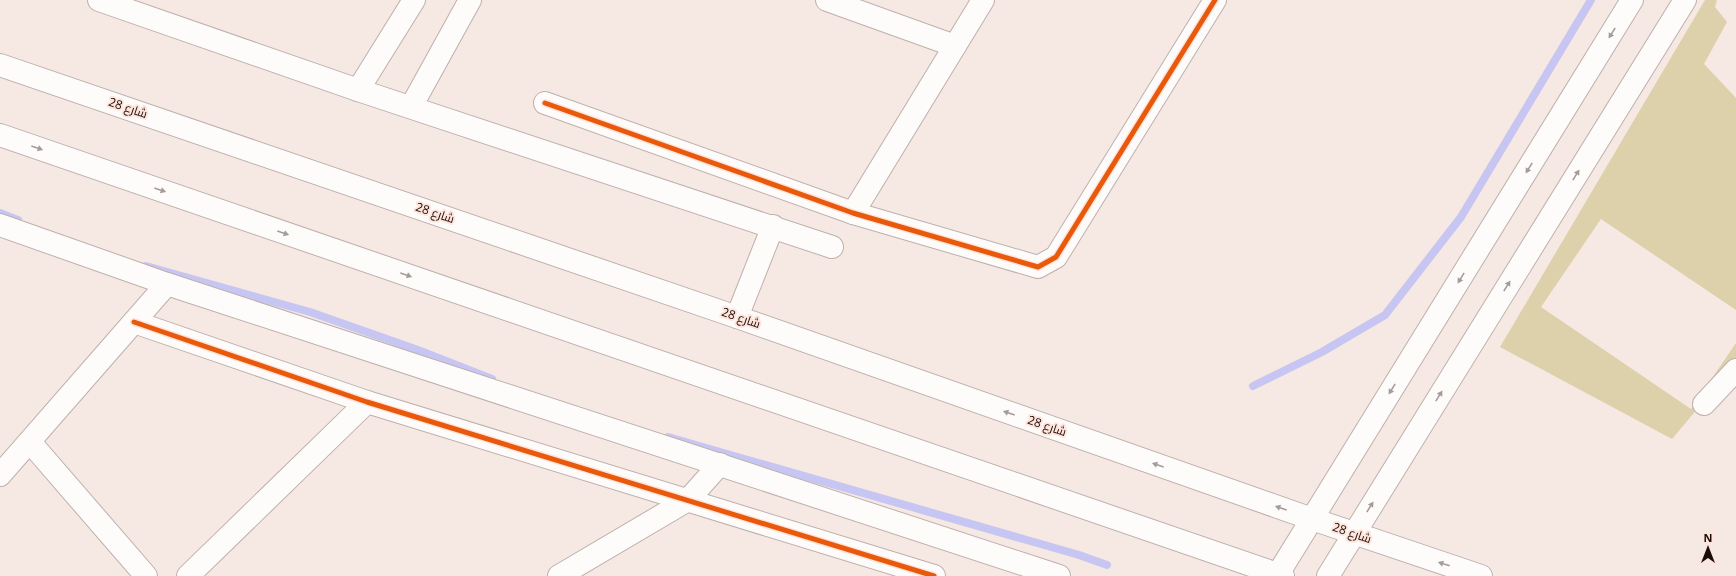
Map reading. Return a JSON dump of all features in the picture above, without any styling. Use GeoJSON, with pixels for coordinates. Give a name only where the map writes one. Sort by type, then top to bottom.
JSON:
{"type":"FeatureCollection","features":[{"type":"Feature","properties":{"kind":"main road"},"geometry":{"type":"LineString","coordinates":[[99,0],[358,90],[773,226],[832,247]]}},
{"type":"Feature","properties":{"kind":"main road"},"geometry":{"type":"LineString","coordinates":[[358,90],[414,0]]}},
{"type":"Feature","properties":{"kind":"main road"},"geometry":{"type":"LineString","coordinates":[[411,107],[470,0]]}},
{"type":"Feature","properties":{"kind":"main road"},"geometry":{"type":"LineString","coordinates":[[827,0],[955,46]]}},
{"type":"Feature","properties":{"kind":"main road"},"geometry":{"type":"LineString","coordinates":[[853,212],[983,0]]}},
{"type":"Feature","properties":{"kind":"main road"},"geometry":{"type":"LineString","coordinates":[[545,103],[853,212],[1038,267],[1056,257],[1215,0]]}},
{"type":"Feature","properties":{"kind":"main road"},"geometry":{"type":"LineString","coordinates":[[0,136],[1281,575],[1312,519],[1632,0]]}},
{"type":"Feature","properties":{"kind":"main road"},"geometry":{"type":"LineString","coordinates":[[1328,576],[1685,0]]}},
{"type":"Feature","properties":{"kind":"main road","name":"شارع 28"},"geometry":{"type":"LineString","coordinates":[[0,64],[737,317],[1354,534],[1481,576]]}},
{"type":"Feature","properties":{"kind":"main road"},"geometry":{"type":"LineString","coordinates":[[0,225],[167,284],[1059,576]]}},
{"type":"Feature","properties":{"kind":"main road"},"geometry":{"type":"LineString","coordinates":[[737,317],[773,226]]}},
{"type":"Feature","properties":{"kind":"main road"},"geometry":{"type":"LineString","coordinates":[[0,475],[167,284]]}},
{"type":"Feature","properties":{"kind":"main road"},"geometry":{"type":"LineString","coordinates":[[134,322],[367,402],[934,576]]}},
{"type":"Feature","properties":{"kind":"main road"},"geometry":{"type":"LineString","coordinates":[[1704,404],[1736,370]]}},
{"type":"Feature","properties":{"kind":"main road"},"geometry":{"type":"LineString","coordinates":[[188,576],[367,402]]}},
{"type":"Feature","properties":{"kind":"main road"},"geometry":{"type":"LineString","coordinates":[[30,442],[146,576]]}},
{"type":"Feature","properties":{"kind":"main road"},"geometry":{"type":"LineString","coordinates":[[560,576],[688,500],[720,464]]}},
{"type":"Feature","properties":{"kind":"shaded area"},"geometry":{"type":"Polygon","coordinates":[[[1705,0],[1717,0],[1715,7],[1727,22],[1704,64],[1736,98],[1736,310],[1601,219],[1541,307],[1691,409],[1736,343],[1736,363],[1672,439],[1500,347],[1705,0]]]}},
{"type":"Feature","properties":{"kind":"waterway"},"geometry":{"type":"LineString","coordinates":[[1253,386],[1322,352],[1385,315],[1461,217],[1591,0]]}},
{"type":"Feature","properties":{"kind":"waterway"},"geometry":{"type":"LineString","coordinates":[[0,213],[18,220]]}},
{"type":"Feature","properties":{"kind":"waterway"},"geometry":{"type":"LineString","coordinates":[[146,266],[310,312],[418,350],[492,379]]}},
{"type":"Feature","properties":{"kind":"waterway"},"geometry":{"type":"LineString","coordinates":[[668,437],[1079,555],[1107,565]]}},
{"type":"Feature","properties":{"kind":"cycle path"},"geometry":{"type":"LineString","coordinates":[[545,103],[853,213],[1038,267],[1056,257],[1215,0]]}},
{"type":"Feature","properties":{"kind":"cycle path"},"geometry":{"type":"LineString","coordinates":[[134,322],[367,402],[934,576]]}}]}
